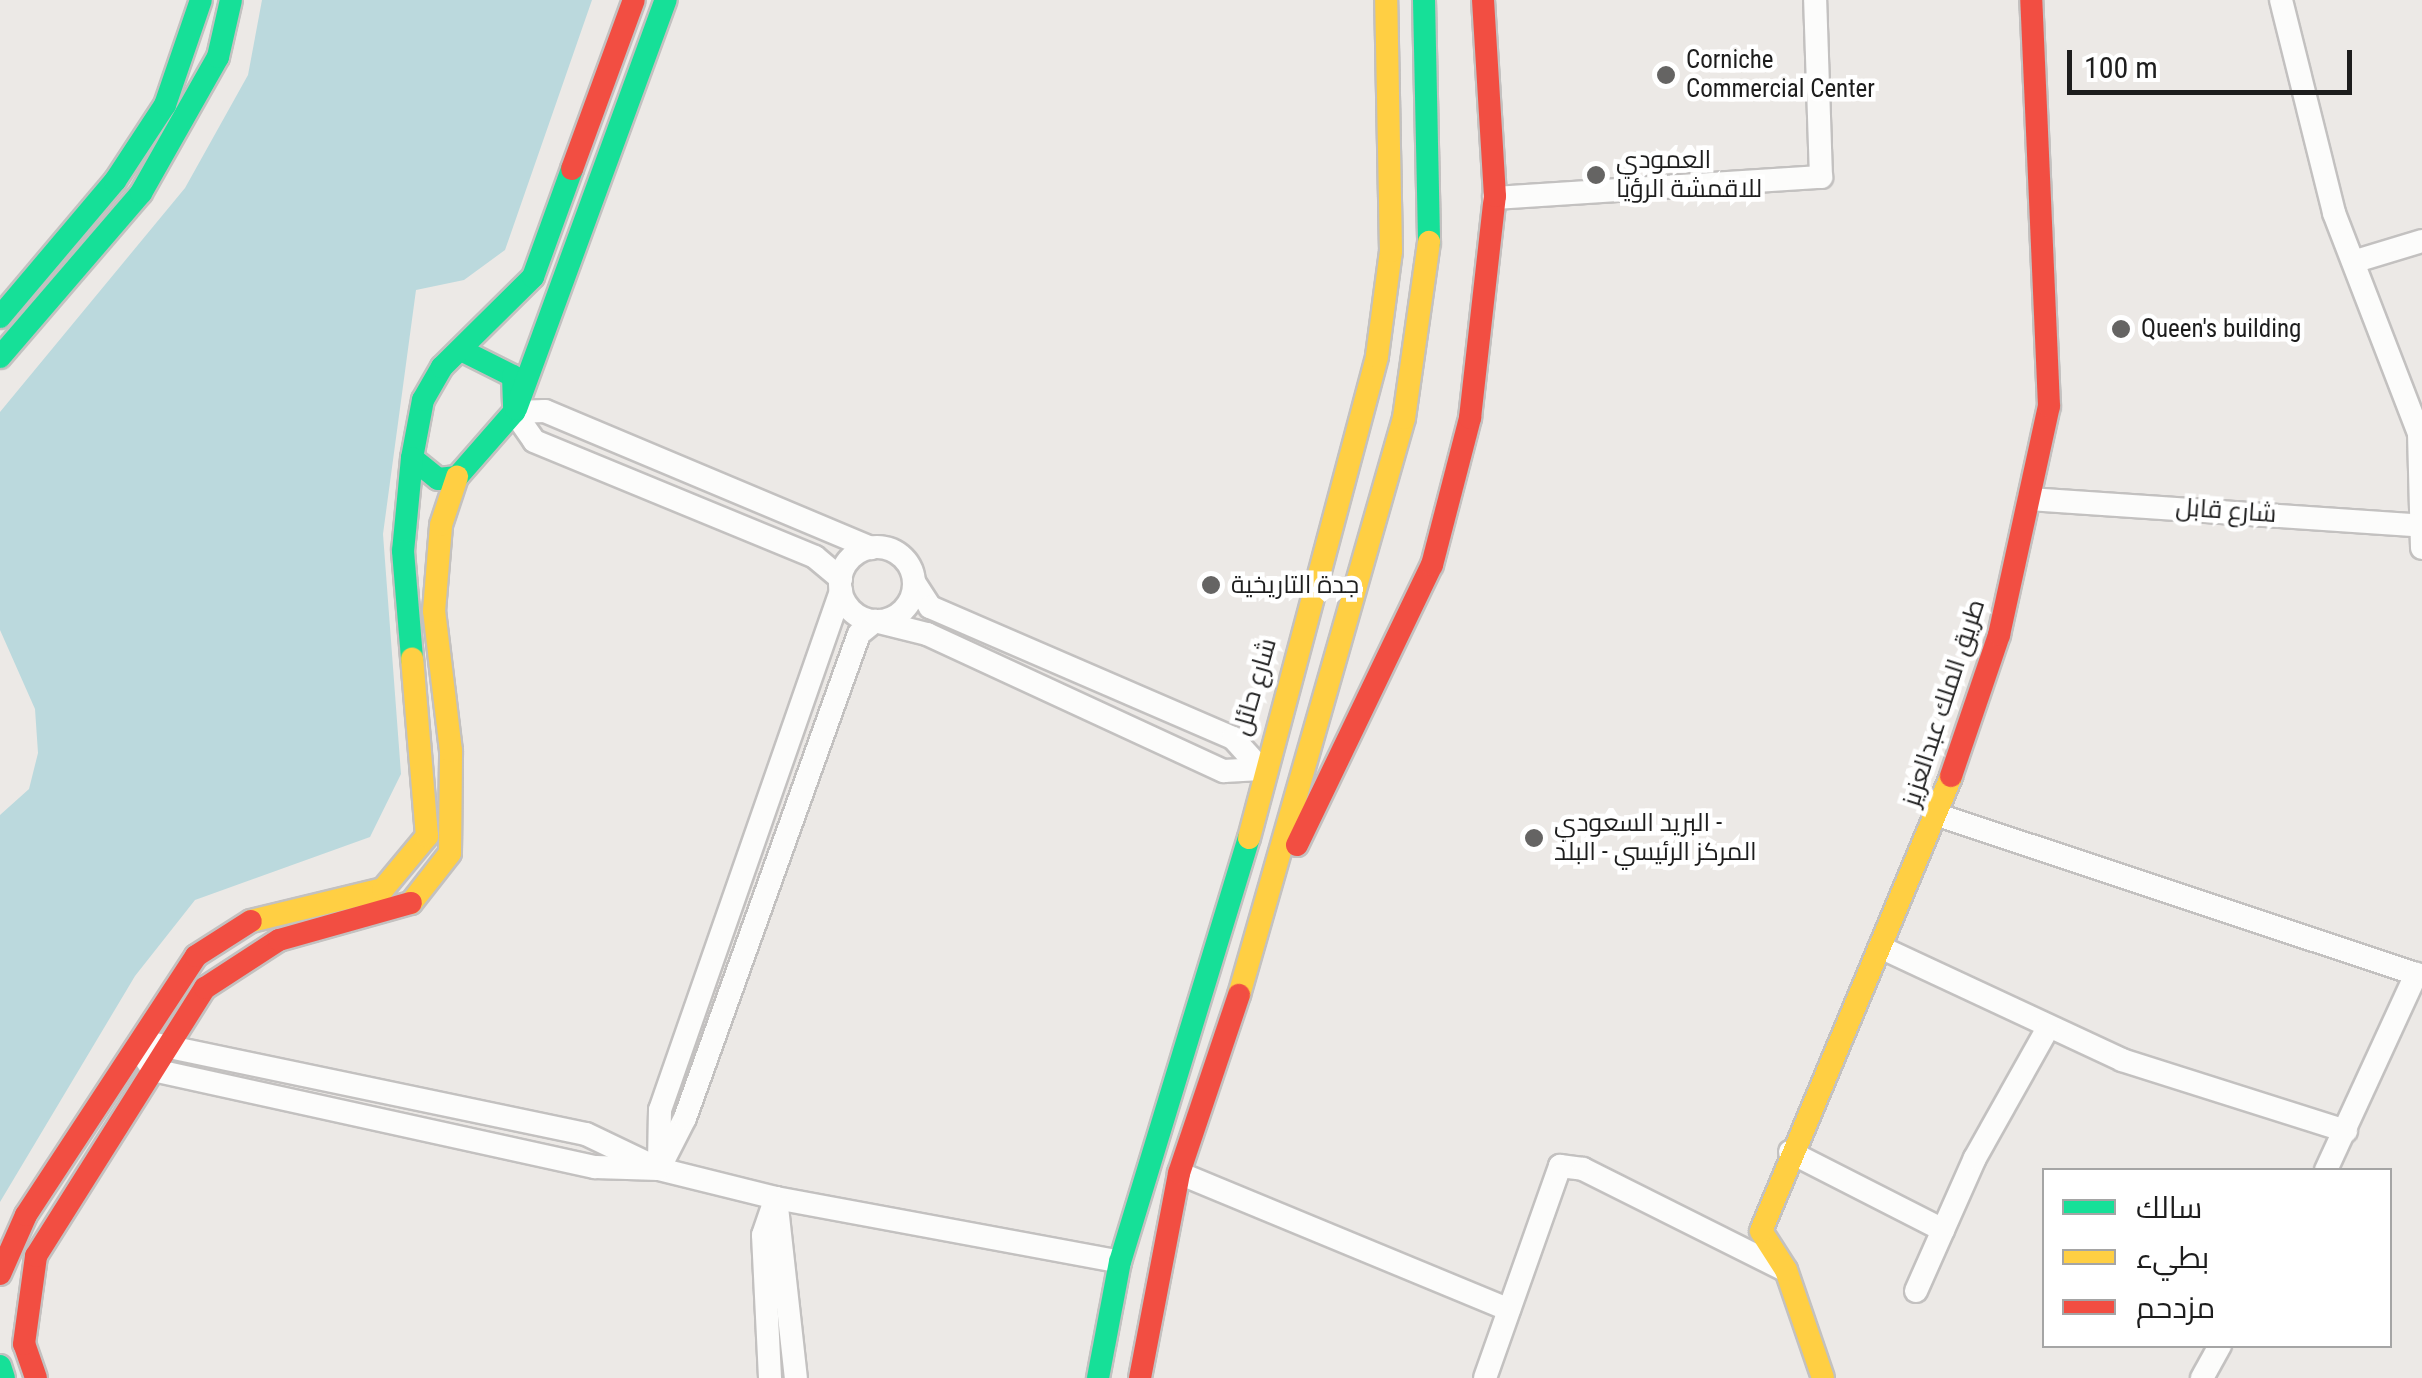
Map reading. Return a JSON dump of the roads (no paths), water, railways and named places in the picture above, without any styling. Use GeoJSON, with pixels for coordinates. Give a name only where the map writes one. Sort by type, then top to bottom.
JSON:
{"type":"FeatureCollection","features":[{"type":"Feature","properties":{"kind":"main road"},"geometry":{"type":"LineString","coordinates":[[0,317],[115,181],[164,105],[201,0]]}},
{"type":"Feature","properties":{"kind":"main road"},"geometry":{"type":"LineString","coordinates":[[0,357],[141,193],[218,57],[230,0]]}},
{"type":"Feature","properties":{"kind":"main road"},"geometry":{"type":"LineString","coordinates":[[0,1274],[26,1215],[181,973],[218,940],[287,908],[383,888],[427,836],[403,551],[422,400],[461,350],[533,276],[634,0]]}},
{"type":"Feature","properties":{"kind":"main road"},"geometry":{"type":"LineString","coordinates":[[36,1378],[24,1344],[36,1256],[168,1044],[229,969],[279,940],[416,902],[450,853],[451,751],[434,612],[441,525],[456,478],[514,412],[666,0]]}},
{"type":"Feature","properties":{"kind":"main road","name":"شارع حائل"},"geometry":{"type":"LineString","coordinates":[[1098,1378],[1120,1262],[1244,864],[1261,768],[1377,356],[1391,251],[1386,0]]}},
{"type":"Feature","properties":{"kind":"main road"},"geometry":{"type":"LineString","coordinates":[[1140,1378],[1178,1172],[1279,878],[1404,418],[1427,290],[1433,135],[1424,0]]}},
{"type":"Feature","properties":{"kind":"main road"},"geometry":{"type":"LineString","coordinates":[[1279,878],[1364,722],[1432,565],[1484,346],[1494,198],[1484,0]]}},
{"type":"Feature","properties":{"kind":"main road","name":"طريق الملك عبدالعزيز"},"geometry":{"type":"LineString","coordinates":[[1823,1378],[1786,1270],[1761,1231],[1790,1152],[1938,815],[1999,634],[2029,498],[2049,406],[2031,0]]}},
{"type":"Feature","properties":{"kind":"main road"},"geometry":{"type":"LineString","coordinates":[[461,350],[501,362],[512,376],[514,412]]}},
{"type":"Feature","properties":{"kind":"main road"},"geometry":{"type":"LineString","coordinates":[[412,458],[438,479],[456,478]]}},
{"type":"Feature","properties":{"kind":"main road"},"geometry":{"type":"LineString","coordinates":[[0,1366],[4,1378]]}},
{"type":"Feature","properties":{"kind":"street"},"geometry":{"type":"LineString","coordinates":[[1494,198],[1821,177],[1815,0]]}},
{"type":"Feature","properties":{"kind":"street"},"geometry":{"type":"LineString","coordinates":[[2280,0],[2309,127],[2419,433],[2420,533]]}},
{"type":"Feature","properties":{"kind":"street"},"geometry":{"type":"LineString","coordinates":[[2356,261],[2422,241]]}},
{"type":"Feature","properties":{"kind":"street"},"geometry":{"type":"LineString","coordinates":[[514,412],[545,411],[904,560],[930,607],[1232,738],[1261,768]]}},
{"type":"Feature","properties":{"kind":"street"},"geometry":{"type":"LineString","coordinates":[[514,412],[534,441],[815,557],[841,585],[852,612],[927,634],[1224,771],[1261,768]]}},
{"type":"Feature","properties":{"kind":"street","name":"شارع قابل"},"geometry":{"type":"LineString","coordinates":[[2029,498],[2420,533]]}},
{"type":"Feature","properties":{"kind":"street"},"geometry":{"type":"LineString","coordinates":[[658,1169],[660,1110],[850,559],[871,548]]}},
{"type":"Feature","properties":{"kind":"street"},"geometry":{"type":"LineString","coordinates":[[658,1169],[686,1118],[858,634],[874,621],[907,606],[914,582]]}},
{"type":"Feature","properties":{"kind":"street"},"geometry":{"type":"LineString","coordinates":[[1938,815],[2419,975],[2327,1168]]}},
{"type":"Feature","properties":{"kind":"street"},"geometry":{"type":"LineString","coordinates":[[1880,947],[2048,1028],[2346,1131]]}},
{"type":"Feature","properties":{"kind":"street"},"geometry":{"type":"LineString","coordinates":[[1916,1291],[1943,1230],[2048,1028]]}},
{"type":"Feature","properties":{"kind":"street"},"geometry":{"type":"LineString","coordinates":[[135,1044],[168,1044],[586,1134],[658,1169]]}},
{"type":"Feature","properties":{"kind":"street"},"geometry":{"type":"LineString","coordinates":[[135,1044],[153,1070],[595,1167],[658,1169],[776,1198],[1120,1262]]}},
{"type":"Feature","properties":{"kind":"street"},"geometry":{"type":"LineString","coordinates":[[1790,1152],[1943,1230]]}},
{"type":"Feature","properties":{"kind":"street"},"geometry":{"type":"LineString","coordinates":[[1485,1378],[1560,1166],[1583,1169],[1786,1270]]}},
{"type":"Feature","properties":{"kind":"street"},"geometry":{"type":"LineString","coordinates":[[1178,1172],[1509,1310]]}},
{"type":"Feature","properties":{"kind":"street"},"geometry":{"type":"LineString","coordinates":[[770,1378],[763,1235],[776,1198]]}},
{"type":"Feature","properties":{"kind":"street"},"geometry":{"type":"LineString","coordinates":[[776,1198],[796,1378]]}},
{"type":"Feature","properties":{"kind":"street"},"geometry":{"type":"LineString","coordinates":[[2202,1378],[2219,1348]]}},
{"type":"Feature","properties":{"kind":"water"},"geometry":{"type":"Polygon","coordinates":[[[262,0],[592,0],[505,250],[464,280],[416,290],[383,534],[401,774],[370,837],[195,900],[135,976],[0,1202],[0,815],[29,789],[38,753],[35,709],[0,630],[0,412],[185,188],[248,75],[262,0]]]}},
{"type":"Feature","properties":{"kind":"place","name":"Corniche Commercial Center"},"geometry":{"type":"Point","coordinates":[1666,75]}},
{"type":"Feature","properties":{"kind":"place","name":"العمودي للاقمشة الرؤيا"},"geometry":{"type":"Point","coordinates":[1596,175]}},
{"type":"Feature","properties":{"kind":"place","name":"Queen's building"},"geometry":{"type":"Point","coordinates":[2121,329]}},
{"type":"Feature","properties":{"kind":"place","name":"جدة التاريخية"},"geometry":{"type":"Point","coordinates":[1211,585]}},
{"type":"Feature","properties":{"kind":"place","name":"البريد السعودي - المركز الرئيسي - البلد"},"geometry":{"type":"Point","coordinates":[1534,838]}}]}
